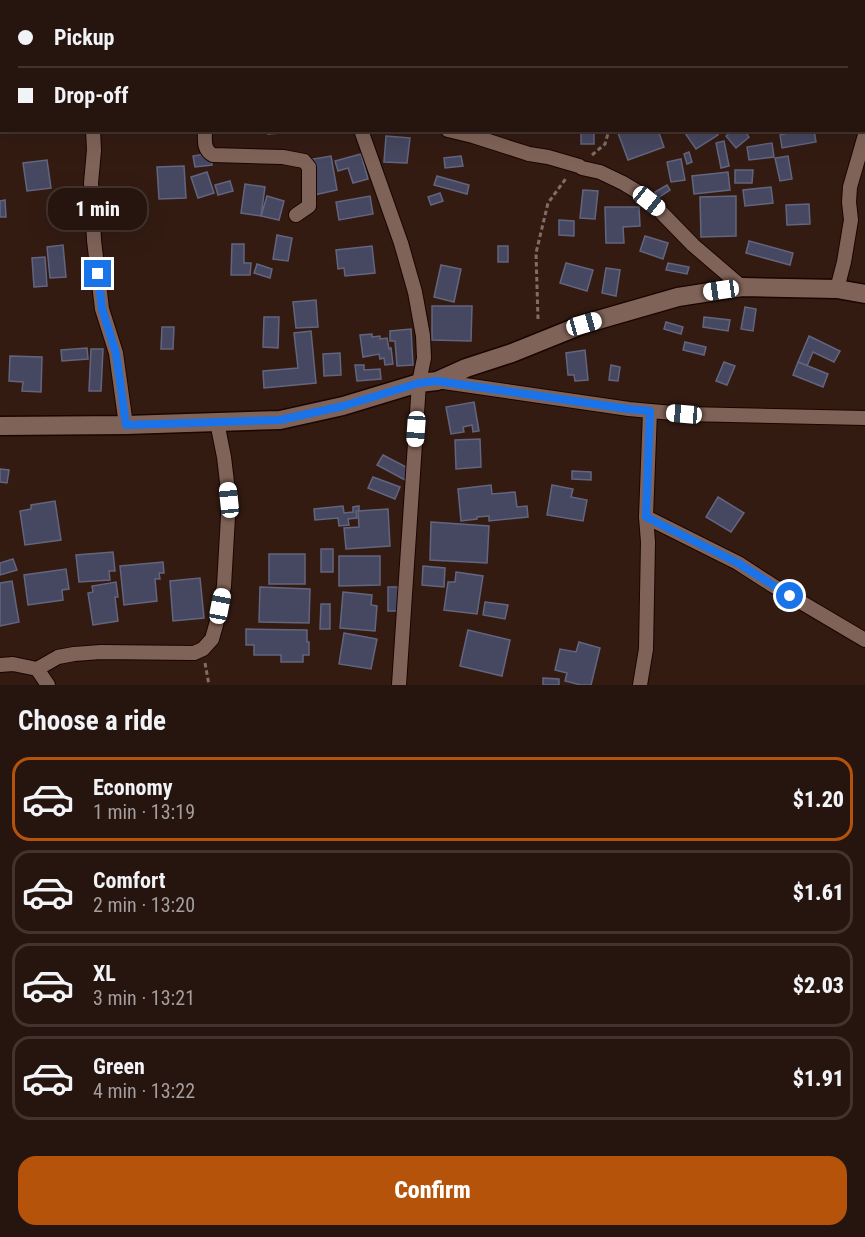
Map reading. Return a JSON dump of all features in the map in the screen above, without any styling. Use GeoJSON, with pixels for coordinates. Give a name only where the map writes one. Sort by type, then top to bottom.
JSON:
{"type":"FeatureCollection","features":[{"type":"Feature","properties":{"kind":"main road"},"geometry":{"type":"LineString","coordinates":[[0,426],[280,420],[343,406],[428,382],[512,353],[584,324],[678,297],[742,287],[837,289],[865,294]]}},
{"type":"Feature","properties":{"kind":"street"},"geometry":{"type":"LineString","coordinates":[[93,132],[91,183],[94,240],[102,309],[116,353],[126,425]]}},
{"type":"Feature","properties":{"kind":"street"},"geometry":{"type":"LineString","coordinates":[[205,132],[205,147],[213,155],[283,158],[304,162],[309,167],[309,206],[296,216]]}},
{"type":"Feature","properties":{"kind":"street"},"geometry":{"type":"LineString","coordinates":[[362,132],[401,243],[415,292],[428,382],[399,685]]}},
{"type":"Feature","properties":{"kind":"street"},"geometry":{"type":"LineString","coordinates":[[456,132],[600,172],[623,183],[660,210],[693,245],[742,287]]}},
{"type":"Feature","properties":{"kind":"street"},"geometry":{"type":"LineString","coordinates":[[837,289],[851,220],[850,187],[865,135]]}},
{"type":"Feature","properties":{"kind":"street"},"geometry":{"type":"LineString","coordinates":[[428,382],[629,409],[684,414],[865,418]]}},
{"type":"Feature","properties":{"kind":"street"},"geometry":{"type":"LineString","coordinates":[[640,685],[646,649],[648,542],[646,517],[650,411]]}},
{"type":"Feature","properties":{"kind":"street"},"geometry":{"type":"LineString","coordinates":[[0,665],[13,664],[37,669],[58,657],[74,654],[194,653],[203,649],[212,639],[224,586],[229,500],[217,422]]}},
{"type":"Feature","properties":{"kind":"street"},"geometry":{"type":"LineString","coordinates":[[646,517],[738,563],[865,640]]}},
{"type":"Feature","properties":{"kind":"street"},"geometry":{"type":"LineString","coordinates":[[37,669],[48,685]]}},
{"type":"Feature","properties":{"kind":"path"},"geometry":{"type":"LineString","coordinates":[[538,319],[536,253],[548,203],[563,180],[605,144],[608,132]]}},
{"type":"Feature","properties":{"kind":"path"},"geometry":{"type":"LineString","coordinates":[[203,649],[209,685]]}},
{"type":"Feature","properties":{"kind":"building"},"geometry":{"type":"Polygon","coordinates":[[[268,132],[295,132],[268,134],[268,132]]]}},
{"type":"Feature","properties":{"kind":"building"},"geometry":{"type":"Polygon","coordinates":[[[581,132],[594,132],[594,144],[581,144],[581,132]]]}},
{"type":"Feature","properties":{"kind":"building"},"geometry":{"type":"Polygon","coordinates":[[[659,132],[664,147],[628,160],[618,133],[659,132]]]}},
{"type":"Feature","properties":{"kind":"building"},"geometry":{"type":"Polygon","coordinates":[[[717,132],[718,135],[696,149],[685,133],[717,132]]]}},
{"type":"Feature","properties":{"kind":"building"},"geometry":{"type":"Polygon","coordinates":[[[731,132],[745,132],[749,137],[736,148],[726,136],[731,132]]]}},
{"type":"Feature","properties":{"kind":"building"},"geometry":{"type":"Polygon","coordinates":[[[792,132],[814,132],[816,142],[782,148],[780,135],[792,132]]]}},
{"type":"Feature","properties":{"kind":"building"},"geometry":{"type":"Polygon","coordinates":[[[386,136],[410,138],[407,163],[384,162],[386,136]]]}},
{"type":"Feature","properties":{"kind":"building"},"geometry":{"type":"Polygon","coordinates":[[[724,141],[729,166],[721,168],[716,143],[724,141]]]}},
{"type":"Feature","properties":{"kind":"building"},"geometry":{"type":"Polygon","coordinates":[[[772,143],[774,157],[749,160],[747,147],[772,143]]]}},
{"type":"Feature","properties":{"kind":"building"},"geometry":{"type":"Polygon","coordinates":[[[689,152],[692,162],[687,164],[684,154],[689,152]]]}},
{"type":"Feature","properties":{"kind":"building"},"geometry":{"type":"Polygon","coordinates":[[[210,153],[212,165],[195,167],[193,156],[210,153]]]}},
{"type":"Feature","properties":{"kind":"building"},"geometry":{"type":"Polygon","coordinates":[[[361,154],[368,179],[353,183],[348,168],[338,171],[335,161],[361,154]]]}},
{"type":"Feature","properties":{"kind":"building"},"geometry":{"type":"Polygon","coordinates":[[[331,156],[337,190],[314,195],[307,160],[331,156]]]}},
{"type":"Feature","properties":{"kind":"building"},"geometry":{"type":"Polygon","coordinates":[[[461,156],[463,166],[445,168],[444,158],[461,156]]]}},
{"type":"Feature","properties":{"kind":"building"},"geometry":{"type":"Polygon","coordinates":[[[788,156],[792,179],[780,181],[775,158],[788,156]]]}},
{"type":"Feature","properties":{"kind":"building"},"geometry":{"type":"Polygon","coordinates":[[[681,159],[685,180],[671,182],[667,162],[681,159]]]}},
{"type":"Feature","properties":{"kind":"building"},"geometry":{"type":"Polygon","coordinates":[[[47,160],[51,188],[27,191],[23,163],[47,160]]]}},
{"type":"Feature","properties":{"kind":"building"},"geometry":{"type":"Polygon","coordinates":[[[184,166],[186,198],[159,199],[157,167],[184,166]]]}},
{"type":"Feature","properties":{"kind":"building"},"geometry":{"type":"Polygon","coordinates":[[[735,170],[753,170],[752,183],[735,183],[735,170]]]}},
{"type":"Feature","properties":{"kind":"building"},"geometry":{"type":"Polygon","coordinates":[[[207,172],[214,193],[198,198],[191,177],[207,172]]]}},
{"type":"Feature","properties":{"kind":"building"},"geometry":{"type":"Polygon","coordinates":[[[728,172],[730,190],[694,194],[692,176],[728,172]]]}},
{"type":"Feature","properties":{"kind":"building"},"geometry":{"type":"Polygon","coordinates":[[[437,176],[469,185],[467,194],[434,185],[437,176]]]}},
{"type":"Feature","properties":{"kind":"building"},"geometry":{"type":"Polygon","coordinates":[[[230,181],[233,191],[218,195],[215,185],[230,181]]]}},
{"type":"Feature","properties":{"kind":"building"},"geometry":{"type":"Polygon","coordinates":[[[245,184],[265,187],[261,216],[241,213],[245,184]]]}},
{"type":"Feature","properties":{"kind":"building"},"geometry":{"type":"Polygon","coordinates":[[[667,185],[670,190],[658,198],[655,192],[667,185]]]}},
{"type":"Feature","properties":{"kind":"building"},"geometry":{"type":"Polygon","coordinates":[[[771,187],[773,203],[745,206],[743,190],[771,187]]]}},
{"type":"Feature","properties":{"kind":"building"},"geometry":{"type":"Polygon","coordinates":[[[583,190],[598,191],[595,219],[580,218],[583,190]]]}},
{"type":"Feature","properties":{"kind":"building"},"geometry":{"type":"Polygon","coordinates":[[[440,193],[443,201],[431,205],[428,197],[440,193]]]}},
{"type":"Feature","properties":{"kind":"building"},"geometry":{"type":"Polygon","coordinates":[[[267,196],[284,201],[279,220],[261,216],[267,196]]]}},
{"type":"Feature","properties":{"kind":"building"},"geometry":{"type":"Polygon","coordinates":[[[370,196],[373,214],[339,220],[336,202],[370,196]]]}},
{"type":"Feature","properties":{"kind":"building"},"geometry":{"type":"Polygon","coordinates":[[[736,196],[736,236],[701,237],[700,197],[736,196]]]}},
{"type":"Feature","properties":{"kind":"building"},"geometry":{"type":"Polygon","coordinates":[[[5,200],[6,217],[0,217],[0,201],[5,200]]]}},
{"type":"Feature","properties":{"kind":"building"},"geometry":{"type":"Polygon","coordinates":[[[809,204],[810,224],[787,225],[786,205],[809,204]]]}},
{"type":"Feature","properties":{"kind":"building"},"geometry":{"type":"Polygon","coordinates":[[[605,207],[639,207],[640,226],[623,227],[624,243],[606,243],[605,207]]]}},
{"type":"Feature","properties":{"kind":"building"},"geometry":{"type":"Polygon","coordinates":[[[559,220],[574,221],[574,236],[559,235],[559,220]]]}},
{"type":"Feature","properties":{"kind":"building"},"geometry":{"type":"Polygon","coordinates":[[[277,235],[292,238],[288,261],[273,259],[277,235]]]}},
{"type":"Feature","properties":{"kind":"building"},"geometry":{"type":"Polygon","coordinates":[[[645,236],[668,243],[663,259],[640,251],[645,236]]]}},
{"type":"Feature","properties":{"kind":"building"},"geometry":{"type":"Polygon","coordinates":[[[749,241],[793,253],[790,265],[746,253],[749,241]]]}},
{"type":"Feature","properties":{"kind":"building"},"geometry":{"type":"Polygon","coordinates":[[[232,244],[244,244],[244,263],[251,263],[250,275],[231,275],[232,244]]]}},
{"type":"Feature","properties":{"kind":"building"},"geometry":{"type":"Polygon","coordinates":[[[63,245],[66,277],[50,278],[47,247],[63,245]]]}},
{"type":"Feature","properties":{"kind":"building"},"geometry":{"type":"Polygon","coordinates":[[[372,246],[375,273],[345,276],[344,268],[338,269],[336,250],[372,246]]]}},
{"type":"Feature","properties":{"kind":"building"},"geometry":{"type":"Polygon","coordinates":[[[498,246],[508,246],[508,262],[498,262],[498,246]]]}},
{"type":"Feature","properties":{"kind":"building"},"geometry":{"type":"Polygon","coordinates":[[[45,257],[47,286],[34,287],[32,258],[45,257]]]}},
{"type":"Feature","properties":{"kind":"building"},"geometry":{"type":"Polygon","coordinates":[[[566,263],[593,270],[587,291],[560,283],[566,263]]]}},
{"type":"Feature","properties":{"kind":"building"},"geometry":{"type":"Polygon","coordinates":[[[668,263],[689,267],[687,274],[666,270],[668,263]]]}},
{"type":"Feature","properties":{"kind":"building"},"geometry":{"type":"Polygon","coordinates":[[[257,264],[272,269],[270,278],[254,273],[257,264]]]}},
{"type":"Feature","properties":{"kind":"building"},"geometry":{"type":"Polygon","coordinates":[[[441,265],[461,269],[454,302],[434,297],[441,265]]]}},
{"type":"Feature","properties":{"kind":"building"},"geometry":{"type":"Polygon","coordinates":[[[606,268],[620,270],[616,296],[602,293],[606,268]]]}},
{"type":"Feature","properties":{"kind":"building"},"geometry":{"type":"Polygon","coordinates":[[[316,300],[318,327],[296,328],[293,302],[316,300]]]}},
{"type":"Feature","properties":{"kind":"building"},"geometry":{"type":"Polygon","coordinates":[[[432,306],[472,306],[471,341],[432,340],[432,306]]]}},
{"type":"Feature","properties":{"kind":"building"},"geometry":{"type":"Polygon","coordinates":[[[745,307],[756,309],[753,331],[741,329],[745,307]]]}},
{"type":"Feature","properties":{"kind":"building"},"geometry":{"type":"Polygon","coordinates":[[[264,317],[279,317],[278,348],[263,347],[264,317]]]}},
{"type":"Feature","properties":{"kind":"building"},"geometry":{"type":"Polygon","coordinates":[[[704,317],[730,320],[728,331],[703,327],[704,317]]]}},
{"type":"Feature","properties":{"kind":"building"},"geometry":{"type":"Polygon","coordinates":[[[666,322],[683,327],[681,334],[664,329],[666,322]]]}},
{"type":"Feature","properties":{"kind":"building"},"geometry":{"type":"Polygon","coordinates":[[[162,327],[174,327],[173,349],[161,349],[162,327]]]}},
{"type":"Feature","properties":{"kind":"building"},"geometry":{"type":"Polygon","coordinates":[[[411,329],[413,365],[397,366],[395,341],[390,341],[390,331],[411,329]]]}},
{"type":"Feature","properties":{"kind":"building"},"geometry":{"type":"Polygon","coordinates":[[[311,331],[316,383],[264,388],[263,371],[298,368],[294,333],[311,331]]]}},
{"type":"Feature","properties":{"kind":"building"},"geometry":{"type":"Polygon","coordinates":[[[372,334],[372,337],[387,338],[393,364],[385,365],[384,358],[380,359],[379,354],[363,357],[360,335],[372,334]]]}},
{"type":"Feature","properties":{"kind":"building"},"geometry":{"type":"Polygon","coordinates":[[[809,336],[840,351],[834,362],[813,352],[807,366],[798,362],[809,336]]]}},
{"type":"Feature","properties":{"kind":"building"},"geometry":{"type":"Polygon","coordinates":[[[685,342],[706,347],[704,355],[683,350],[685,342]]]}},
{"type":"Feature","properties":{"kind":"building"},"geometry":{"type":"Polygon","coordinates":[[[87,348],[88,359],[62,361],[61,350],[87,348]]]}},
{"type":"Feature","properties":{"kind":"building"},"geometry":{"type":"Polygon","coordinates":[[[91,349],[103,349],[101,391],[89,391],[91,349]]]}},
{"type":"Feature","properties":{"kind":"building"},"geometry":{"type":"Polygon","coordinates":[[[585,350],[588,380],[575,381],[574,375],[568,375],[566,353],[585,350]]]}},
{"type":"Feature","properties":{"kind":"building"},"geometry":{"type":"Polygon","coordinates":[[[340,353],[341,375],[324,376],[323,354],[340,353]]]}},
{"type":"Feature","properties":{"kind":"building"},"geometry":{"type":"Polygon","coordinates":[[[10,356],[42,357],[41,392],[22,391],[23,382],[9,381],[10,356]]]}},
{"type":"Feature","properties":{"kind":"building"},"geometry":{"type":"Polygon","coordinates":[[[724,362],[735,366],[727,385],[716,381],[724,362]]]}},
{"type":"Feature","properties":{"kind":"building"},"geometry":{"type":"Polygon","coordinates":[[[798,362],[828,374],[823,387],[793,375],[798,362]]]}},
{"type":"Feature","properties":{"kind":"building"},"geometry":{"type":"Polygon","coordinates":[[[355,365],[364,365],[364,370],[380,369],[381,379],[357,381],[355,365]]]}},
{"type":"Feature","properties":{"kind":"building"},"geometry":{"type":"Polygon","coordinates":[[[611,365],[620,367],[618,381],[609,380],[611,365]]]}},
{"type":"Feature","properties":{"kind":"building"},"geometry":{"type":"Polygon","coordinates":[[[474,402],[479,431],[473,432],[472,425],[463,427],[464,432],[451,434],[446,407],[474,402]]]}},
{"type":"Feature","properties":{"kind":"building"},"geometry":{"type":"Polygon","coordinates":[[[480,439],[481,467],[456,469],[455,440],[480,439]]]}},
{"type":"Feature","properties":{"kind":"building"},"geometry":{"type":"Polygon","coordinates":[[[383,455],[410,469],[405,480],[377,465],[383,455]]]}},
{"type":"Feature","properties":{"kind":"building"},"geometry":{"type":"Polygon","coordinates":[[[0,469],[9,470],[7,483],[0,482],[0,469]]]}},
{"type":"Feature","properties":{"kind":"building"},"geometry":{"type":"Polygon","coordinates":[[[572,471],[591,472],[591,480],[572,479],[572,471]]]}},
{"type":"Feature","properties":{"kind":"building"},"geometry":{"type":"Polygon","coordinates":[[[373,477],[400,487],[395,499],[368,488],[373,477]]]}},
{"type":"Feature","properties":{"kind":"building"},"geometry":{"type":"Polygon","coordinates":[[[491,485],[492,494],[515,492],[517,507],[527,506],[528,517],[489,521],[489,516],[461,521],[458,489],[491,485]]]}},
{"type":"Feature","properties":{"kind":"building"},"geometry":{"type":"Polygon","coordinates":[[[552,485],[573,489],[571,497],[587,500],[583,521],[547,515],[552,485]]]}},
{"type":"Feature","properties":{"kind":"building"},"geometry":{"type":"Polygon","coordinates":[[[718,497],[744,513],[731,532],[706,517],[718,497]]]}},
{"type":"Feature","properties":{"kind":"building"},"geometry":{"type":"Polygon","coordinates":[[[55,501],[61,540],[25,545],[20,511],[31,509],[31,505],[55,501]]]}},
{"type":"Feature","properties":{"kind":"building"},"geometry":{"type":"Polygon","coordinates":[[[343,506],[344,513],[353,512],[353,507],[359,506],[359,510],[356,511],[357,518],[348,519],[349,525],[339,526],[338,518],[315,520],[314,509],[343,506]]]}},
{"type":"Feature","properties":{"kind":"building"},"geometry":{"type":"Polygon","coordinates":[[[388,509],[390,546],[346,549],[344,528],[359,527],[358,511],[388,509]]]}},
{"type":"Feature","properties":{"kind":"building"},"geometry":{"type":"Polygon","coordinates":[[[431,522],[489,526],[487,563],[430,560],[431,522]]]}},
{"type":"Feature","properties":{"kind":"building"},"geometry":{"type":"Polygon","coordinates":[[[321,549],[333,549],[333,572],[321,572],[321,549]]]}},
{"type":"Feature","properties":{"kind":"building"},"geometry":{"type":"Polygon","coordinates":[[[113,552],[115,571],[109,571],[110,580],[79,582],[76,555],[113,552]]]}},
{"type":"Feature","properties":{"kind":"building"},"geometry":{"type":"Polygon","coordinates":[[[269,554],[305,554],[305,584],[269,584],[269,554]]]}},
{"type":"Feature","properties":{"kind":"building"},"geometry":{"type":"Polygon","coordinates":[[[339,556],[380,556],[380,585],[339,586],[339,556]]]}},
{"type":"Feature","properties":{"kind":"building"},"geometry":{"type":"Polygon","coordinates":[[[13,559],[17,570],[0,575],[0,563],[13,559]]]}},
{"type":"Feature","properties":{"kind":"building"},"geometry":{"type":"Polygon","coordinates":[[[163,562],[164,573],[159,573],[160,579],[155,579],[157,601],[124,605],[120,566],[163,562]]]}},
{"type":"Feature","properties":{"kind":"building"},"geometry":{"type":"Polygon","coordinates":[[[423,566],[445,568],[444,587],[422,585],[423,566]]]}},
{"type":"Feature","properties":{"kind":"building"},"geometry":{"type":"Polygon","coordinates":[[[66,569],[69,589],[62,590],[63,600],[28,605],[24,575],[66,569]]]}},
{"type":"Feature","properties":{"kind":"building"},"geometry":{"type":"Polygon","coordinates":[[[456,572],[483,576],[477,614],[444,610],[448,582],[455,582],[456,572]]]}},
{"type":"Feature","properties":{"kind":"building"},"geometry":{"type":"Polygon","coordinates":[[[200,578],[204,618],[173,621],[170,581],[200,578]]]}},
{"type":"Feature","properties":{"kind":"building"},"geometry":{"type":"Polygon","coordinates":[[[12,581],[19,622],[0,626],[0,583],[12,581]]]}},
{"type":"Feature","properties":{"kind":"building"},"geometry":{"type":"Polygon","coordinates":[[[116,582],[118,621],[93,625],[88,593],[93,592],[92,586],[116,582]]]}},
{"type":"Feature","properties":{"kind":"building"},"geometry":{"type":"Polygon","coordinates":[[[260,587],[310,589],[309,623],[259,622],[260,587]]]}},
{"type":"Feature","properties":{"kind":"building"},"geometry":{"type":"Polygon","coordinates":[[[388,587],[398,587],[398,611],[388,611],[388,587]]]}},
{"type":"Feature","properties":{"kind":"building"},"geometry":{"type":"Polygon","coordinates":[[[343,592],[372,595],[371,605],[377,606],[375,631],[340,628],[343,592]]]}},
{"type":"Feature","properties":{"kind":"building"},"geometry":{"type":"Polygon","coordinates":[[[485,602],[508,605],[505,619],[483,615],[485,602]]]}},
{"type":"Feature","properties":{"kind":"building"},"geometry":{"type":"Polygon","coordinates":[[[321,604],[330,604],[330,629],[320,629],[321,604]]]}},
{"type":"Feature","properties":{"kind":"building"},"geometry":{"type":"Polygon","coordinates":[[[246,629],[307,630],[309,655],[303,655],[303,662],[281,662],[281,655],[254,655],[254,645],[246,645],[246,629]]]}},
{"type":"Feature","properties":{"kind":"building"},"geometry":{"type":"Polygon","coordinates":[[[468,630],[510,640],[502,676],[460,666],[468,630]]]}},
{"type":"Feature","properties":{"kind":"building"},"geometry":{"type":"Polygon","coordinates":[[[344,633],[377,639],[371,669],[339,664],[344,633]]]}},
{"type":"Feature","properties":{"kind":"building"},"geometry":{"type":"Polygon","coordinates":[[[579,642],[600,648],[591,685],[565,681],[567,673],[555,670],[560,649],[576,652],[579,642]]]}},
{"type":"Feature","properties":{"kind":"building"},"geometry":{"type":"Polygon","coordinates":[[[543,678],[559,679],[559,685],[543,685],[543,678]]]}},
{"type":"Feature","properties":{"kind":"route"},"geometry":{"type":"LineString","coordinates":[[98,274],[102,309],[116,353],[126,425],[280,420],[343,406],[419,383],[437,381],[650,411],[646,517],[738,563],[790,596]]}}]}
